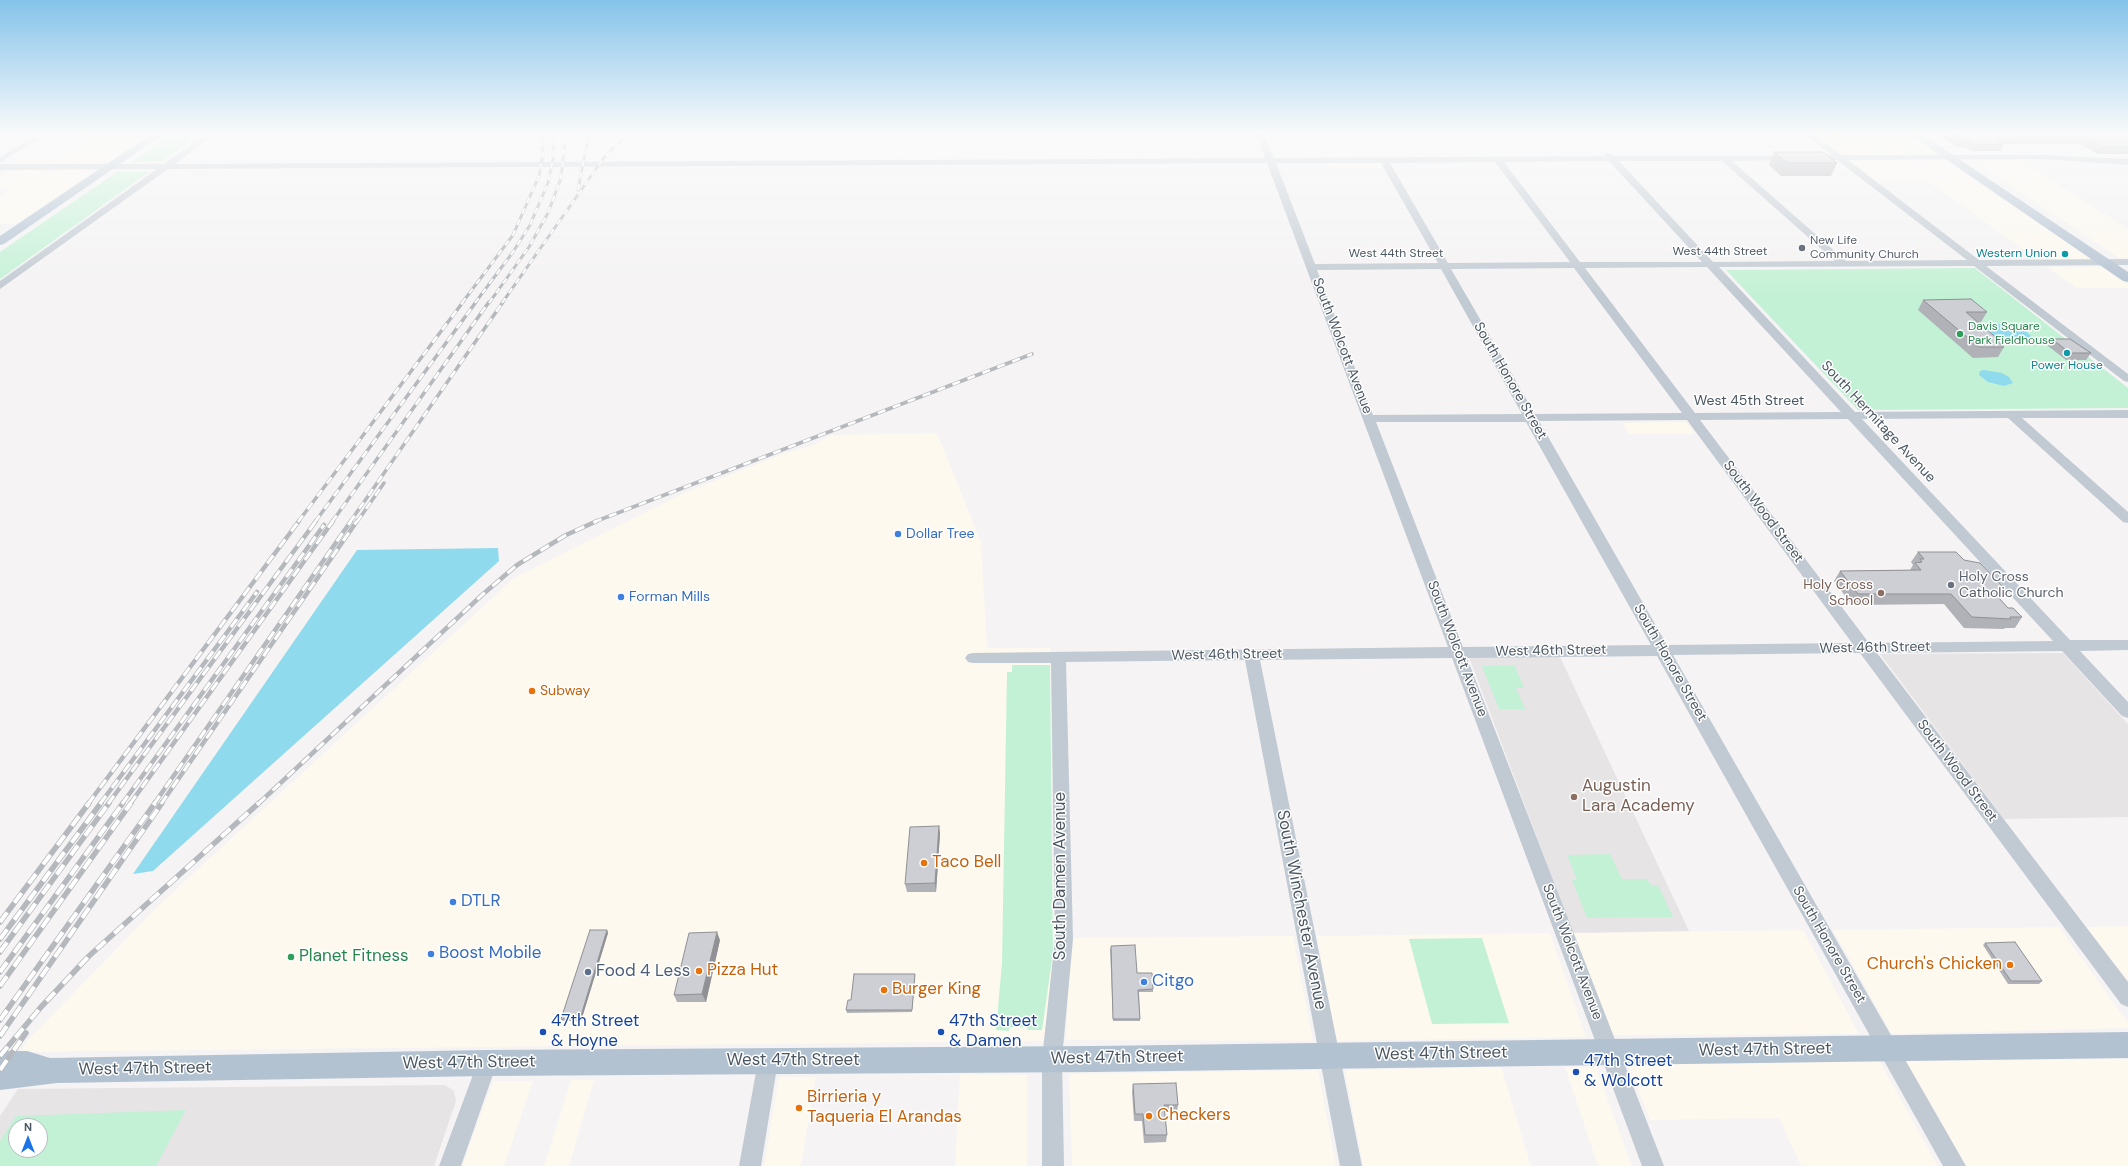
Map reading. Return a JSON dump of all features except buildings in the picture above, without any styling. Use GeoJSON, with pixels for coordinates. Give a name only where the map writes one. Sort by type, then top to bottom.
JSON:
{"type":"FeatureCollection","features":[{"type":"Feature","properties":{"kind":"main road"},"geometry":{"type":"LineString","coordinates":[[0,241],[79,187]]}},
{"type":"Feature","properties":{"kind":"main road"},"geometry":{"type":"LineString","coordinates":[[1998,187],[2128,278]]}},
{"type":"Feature","properties":{"kind":"main road"},"geometry":{"type":"LineString","coordinates":[[2003,187],[2124,264]]}},
{"type":"Feature","properties":{"kind":"main road","name":"West 47th Street"},"geometry":{"type":"LineString","coordinates":[[0,1077],[18,1076],[57,1070],[487,1063],[1329,1056],[2128,1045]]}},
{"type":"Feature","properties":{"kind":"main road","name":"West 47th Street"},"geometry":{"type":"LineString","coordinates":[[0,1064],[27,1064],[57,1070]]}},
{"type":"Feature","properties":{"kind":"street"},"geometry":{"type":"LineString","coordinates":[[0,286],[137,187]]}},
{"type":"Feature","properties":{"kind":"street","name":"South Wolcott Avenue"},"geometry":{"type":"LineString","coordinates":[[1281,187],[1653,1166]]}},
{"type":"Feature","properties":{"kind":"street","name":"South Honore Street"},"geometry":{"type":"LineString","coordinates":[[1400,187],[1955,1166]]}},
{"type":"Feature","properties":{"kind":"street","name":"South Wood Street"},"geometry":{"type":"LineString","coordinates":[[1519,187],[2128,998]]}},
{"type":"Feature","properties":{"kind":"street","name":"South Hermitage Avenue"},"geometry":{"type":"LineString","coordinates":[[1639,187],[2128,712]]}},
{"type":"Feature","properties":{"kind":"street"},"geometry":{"type":"LineString","coordinates":[[1758,187],[1844,264]]}},
{"type":"Feature","properties":{"kind":"street"},"geometry":{"type":"LineString","coordinates":[[1877,187],[2128,380]]}},
{"type":"Feature","properties":{"kind":"street","name":"West 44th Street"},"geometry":{"type":"LineString","coordinates":[[1312,267],[2104,262],[2124,264]]}},
{"type":"Feature","properties":{"kind":"street","name":"West 45th Street"},"geometry":{"type":"LineString","coordinates":[[1370,419],[2128,414]]}},
{"type":"Feature","properties":{"kind":"street"},"geometry":{"type":"LineString","coordinates":[[2010,415],[2128,519]]}},
{"type":"Feature","properties":{"kind":"street","name":"West 46th Street"},"geometry":{"type":"LineString","coordinates":[[973,658],[2128,645]]}},
{"type":"Feature","properties":{"kind":"street","name":"South Winchester Avenue"},"geometry":{"type":"LineString","coordinates":[[1251,655],[1351,1166]]}},
{"type":"Feature","properties":{"kind":"street","name":"South Damen Avenue"},"geometry":{"type":"LineString","coordinates":[[1053,1166],[1052,1059],[1064,939],[1058,657]]}},
{"type":"Feature","properties":{"kind":"street"},"geometry":{"type":"LineString","coordinates":[[750,1166],[768,1061]]}},
{"type":"Feature","properties":{"kind":"street"},"geometry":{"type":"LineString","coordinates":[[450,1166],[487,1063]]}},
{"type":"Feature","properties":{"kind":"shaded area"},"geometry":{"type":"Polygon","coordinates":[[[0,187],[70,187],[16,224],[0,224],[0,196],[12,189],[0,189],[0,187]]]}},
{"type":"Feature","properties":{"kind":"shaded area"},"geometry":{"type":"Polygon","coordinates":[[[1937,187],[1984,187],[2093,260],[2038,260],[1937,187]]]}},
{"type":"Feature","properties":{"kind":"shaded area"},"geometry":{"type":"Polygon","coordinates":[[[2013,187],[2063,187],[2128,229],[2128,258],[2119,258],[2013,187]]]}},
{"type":"Feature","properties":{"kind":"shaded area"},"geometry":{"type":"Polygon","coordinates":[[[2047,267],[2102,267],[2128,284],[2128,288],[2077,288],[2047,267]]]}},
{"type":"Feature","properties":{"kind":"shaded area"},"geometry":{"type":"Polygon","coordinates":[[[1686,422],[1695,434],[1629,434],[1622,423],[1686,422]]]}},
{"type":"Feature","properties":{"kind":"shaded area"},"geometry":{"type":"Polygon","coordinates":[[[937,433],[981,542],[987,648],[1050,648],[1053,953],[1046,1041],[20,1052],[27,1041],[158,906],[514,578],[684,493],[785,453],[814,445],[831,435],[937,433]]]}},
{"type":"Feature","properties":{"kind":"shaded area"},"geometry":{"type":"Polygon","coordinates":[[[2063,653],[2128,724],[2128,817],[2004,819],[1880,654],[2063,653]]]}},
{"type":"Feature","properties":{"kind":"shaded area","name":"Augustin Lara Academy"},"geometry":{"type":"Polygon","coordinates":[[[1469,657],[1560,657],[1689,931],[1573,933],[1469,657]]]}},
{"type":"Feature","properties":{"kind":"shaded area"},"geometry":{"type":"Polygon","coordinates":[[[2128,926],[2128,981],[2086,927],[2128,926]]]}},
{"type":"Feature","properties":{"kind":"shaded area"},"geometry":{"type":"Polygon","coordinates":[[[2059,927],[2128,1023],[2128,1028],[1892,1034],[1833,930],[2059,927]]]}},
{"type":"Feature","properties":{"kind":"shaded area"},"geometry":{"type":"Polygon","coordinates":[[[1803,930],[1859,1034],[1612,1035],[1573,933],[1803,930]]]}},
{"type":"Feature","properties":{"kind":"shaded area"},"geometry":{"type":"Polygon","coordinates":[[[1550,933],[1586,1037],[1336,1041],[1317,936],[1550,933]]]}},
{"type":"Feature","properties":{"kind":"shaded area"},"geometry":{"type":"Polygon","coordinates":[[[1293,936],[1313,1041],[1066,1040],[1070,938],[1293,936]]]}},
{"type":"Feature","properties":{"kind":"shaded area"},"geometry":{"type":"Polygon","coordinates":[[[1877,1057],[1938,1166],[1801,1166],[1779,1118],[1650,1120],[1627,1061],[1877,1057]]]}},
{"type":"Feature","properties":{"kind":"shaded area"},"geometry":{"type":"Polygon","coordinates":[[[2128,1059],[2128,1166],[1966,1166],[1906,1061],[2128,1059]]]}},
{"type":"Feature","properties":{"kind":"shaded area"},"geometry":{"type":"Polygon","coordinates":[[[1501,1067],[1531,1166],[1363,1166],[1345,1070],[1501,1067]]]}},
{"type":"Feature","properties":{"kind":"shaded area"},"geometry":{"type":"Polygon","coordinates":[[[1565,1067],[1596,1067],[1632,1166],[1598,1166],[1565,1067]]]}},
{"type":"Feature","properties":{"kind":"shaded area"},"geometry":{"type":"Polygon","coordinates":[[[1318,1070],[1336,1166],[1072,1166],[1069,1074],[1318,1070]]]}},
{"type":"Feature","properties":{"kind":"shaded area"},"geometry":{"type":"Polygon","coordinates":[[[960,1074],[1027,1075],[1027,1166],[955,1166],[960,1074]]]}},
{"type":"Feature","properties":{"kind":"shaded area"},"geometry":{"type":"Polygon","coordinates":[[[779,1077],[816,1077],[801,1166],[764,1166],[779,1077]]]}},
{"type":"Feature","properties":{"kind":"shaded area"},"geometry":{"type":"Polygon","coordinates":[[[571,1080],[594,1080],[569,1166],[544,1166],[571,1080]]]}},
{"type":"Feature","properties":{"kind":"shaded area"},"geometry":{"type":"Polygon","coordinates":[[[493,1081],[533,1081],[504,1166],[462,1166],[493,1081]]]}},
{"type":"Feature","properties":{"kind":"shaded area"},"geometry":{"type":"Polygon","coordinates":[[[445,1085],[454,1091],[456,1101],[434,1166],[0,1166],[0,1116],[18,1089],[445,1085]]]}},
{"type":"Feature","properties":{"kind":"green space"},"geometry":{"type":"Polygon","coordinates":[[[94,187],[128,187],[0,279],[0,252],[94,187]]]}},
{"type":"Feature","properties":{"kind":"green space"},"geometry":{"type":"Polygon","coordinates":[[[1975,268],[2128,388],[2128,408],[1858,410],[1726,270],[1975,268]]]}},
{"type":"Feature","properties":{"kind":"green space"},"geometry":{"type":"Polygon","coordinates":[[[1012,665],[1050,665],[1053,953],[1042,1030],[1028,1030],[1027,1027],[1010,1027],[1009,1031],[996,1030],[1002,963],[1007,672],[1012,672],[1012,665]]]}},
{"type":"Feature","properties":{"kind":"green space"},"geometry":{"type":"Polygon","coordinates":[[[1482,666],[1515,666],[1524,688],[1516,688],[1525,709],[1499,709],[1482,666]]]}},
{"type":"Feature","properties":{"kind":"green space"},"geometry":{"type":"Polygon","coordinates":[[[1610,854],[1622,879],[1647,879],[1651,885],[1658,885],[1673,917],[1587,918],[1572,880],[1577,880],[1567,855],[1610,854]]]}},
{"type":"Feature","properties":{"kind":"green space"},"geometry":{"type":"Polygon","coordinates":[[[1482,938],[1509,1023],[1432,1024],[1409,939],[1482,938]]]}},
{"type":"Feature","properties":{"kind":"green space"},"geometry":{"type":"Polygon","coordinates":[[[186,1110],[156,1166],[0,1166],[0,1141],[8,1128],[8,1158],[48,1158],[48,1118],[15,1118],[16,1116],[186,1110]]]}},
{"type":"Feature","properties":{"kind":"water"},"geometry":{"type":"Polygon","coordinates":[[[1975,324],[2017,324],[2036,340],[1994,340],[1975,324]]]}},
{"type":"Feature","properties":{"kind":"water"},"geometry":{"type":"Polygon","coordinates":[[[1984,370],[2002,373],[2009,377],[2013,383],[2004,386],[1988,382],[1979,375],[1980,371],[1984,370]]]}},
{"type":"Feature","properties":{"kind":"water"},"geometry":{"type":"Polygon","coordinates":[[[498,548],[499,561],[153,871],[133,874],[357,550],[498,548]]]}},
{"type":"Feature","properties":{"kind":"railway"},"geometry":{"type":"LineString","coordinates":[[462,303],[513,235],[534,187]]}},
{"type":"Feature","properties":{"kind":"railway"},"geometry":{"type":"LineString","coordinates":[[475,303],[513,252],[530,225],[546,187]]}},
{"type":"Feature","properties":{"kind":"railway"},"geometry":{"type":"LineString","coordinates":[[489,303],[529,247],[548,213],[558,187]]}},
{"type":"Feature","properties":{"kind":"railway"},"geometry":{"type":"LineString","coordinates":[[502,303],[583,187]]}},
{"type":"Feature","properties":{"kind":"railway"},"geometry":{"type":"LineString","coordinates":[[298,522],[463,302]]}},
{"type":"Feature","properties":{"kind":"railway"},"geometry":{"type":"LineString","coordinates":[[315,522],[476,302]]}},
{"type":"Feature","properties":{"kind":"railway"},"geometry":{"type":"LineString","coordinates":[[332,522],[489,302]]}},
{"type":"Feature","properties":{"kind":"railway"},"geometry":{"type":"LineString","coordinates":[[350,522],[503,302]]}},
{"type":"Feature","properties":{"kind":"railway"},"geometry":{"type":"LineString","coordinates":[[594,522],[1032,354]]}},
{"type":"Feature","properties":{"kind":"railway"},"geometry":{"type":"LineString","coordinates":[[357,522],[384,483]]}},
{"type":"Feature","properties":{"kind":"railway"},"geometry":{"type":"LineString","coordinates":[[88,804],[299,521]]}},
{"type":"Feature","properties":{"kind":"railway"},"geometry":{"type":"LineString","coordinates":[[108,804],[316,521]]}},
{"type":"Feature","properties":{"kind":"railway"},"geometry":{"type":"LineString","coordinates":[[130,804],[333,521]]}},
{"type":"Feature","properties":{"kind":"railway"},"geometry":{"type":"LineString","coordinates":[[154,804],[351,521]]}},
{"type":"Feature","properties":{"kind":"railway"},"geometry":{"type":"LineString","coordinates":[[161,804],[357,521]]}},
{"type":"Feature","properties":{"kind":"railway"},"geometry":{"type":"LineString","coordinates":[[258,804],[482,595],[517,565],[566,535],[597,521]]}},
{"type":"Feature","properties":{"kind":"railway"},"geometry":{"type":"LineString","coordinates":[[122,804],[324,525]]}},
{"type":"Feature","properties":{"kind":"railway"},"geometry":{"type":"LineString","coordinates":[[100,804],[257,592]]}},
{"type":"Feature","properties":{"kind":"railway"},"geometry":{"type":"LineString","coordinates":[[0,922],[89,803]]}},
{"type":"Feature","properties":{"kind":"railway"},"geometry":{"type":"LineString","coordinates":[[0,939],[101,803]]}},
{"type":"Feature","properties":{"kind":"railway"},"geometry":{"type":"LineString","coordinates":[[0,952],[109,803]]}},
{"type":"Feature","properties":{"kind":"railway"},"geometry":{"type":"LineString","coordinates":[[0,972],[123,803]]}},
{"type":"Feature","properties":{"kind":"railway"},"geometry":{"type":"LineString","coordinates":[[0,986],[131,803]]}},
{"type":"Feature","properties":{"kind":"railway"},"geometry":{"type":"LineString","coordinates":[[0,1020],[155,803]]}},
{"type":"Feature","properties":{"kind":"railway"},"geometry":{"type":"LineString","coordinates":[[0,1036],[162,803]]}},
{"type":"Feature","properties":{"kind":"railway"},"geometry":{"type":"LineString","coordinates":[[0,1056],[41,1007],[89,956],[259,803]]}},
{"type":"Feature","properties":{"kind":"railway"},"geometry":{"type":"LineString","coordinates":[[0,1070],[26,1033]]}},
{"type":"Feature","properties":{"kind":"place","name":"New Life Community Church"},"geometry":{"type":"Point","coordinates":[1802,248]}},
{"type":"Feature","properties":{"kind":"place","name":"Western Union"},"geometry":{"type":"Point","coordinates":[2065,254]}},
{"type":"Feature","properties":{"kind":"place","name":"Davis Square Park Fieldhouse"},"geometry":{"type":"Point","coordinates":[1960,334]}},
{"type":"Feature","properties":{"kind":"place","name":"Power House"},"geometry":{"type":"Point","coordinates":[2067,353]}},
{"type":"Feature","properties":{"kind":"place","name":"Dollar Tree"},"geometry":{"type":"Point","coordinates":[898,534]}},
{"type":"Feature","properties":{"kind":"place","name":"Holy Cross Catholic Church"},"geometry":{"type":"Point","coordinates":[1951,585]}},
{"type":"Feature","properties":{"kind":"place","name":"Holy Cross School"},"geometry":{"type":"Point","coordinates":[1881,593]}},
{"type":"Feature","properties":{"kind":"place","name":"Forman Mills"},"geometry":{"type":"Point","coordinates":[621,597]}},
{"type":"Feature","properties":{"kind":"place","name":"Subway"},"geometry":{"type":"Point","coordinates":[532,691]}},
{"type":"Feature","properties":{"kind":"place","name":"Augustin Lara Academy"},"geometry":{"type":"Point","coordinates":[1574,797]}},
{"type":"Feature","properties":{"kind":"place","name":"Taco Bell"},"geometry":{"type":"Point","coordinates":[924,863]}},
{"type":"Feature","properties":{"kind":"place","name":"DTLR"},"geometry":{"type":"Point","coordinates":[453,902]}},
{"type":"Feature","properties":{"kind":"place","name":"Boost Mobile"},"geometry":{"type":"Point","coordinates":[431,954]}},
{"type":"Feature","properties":{"kind":"place","name":"Planet Fitness"},"geometry":{"type":"Point","coordinates":[291,957]}},
{"type":"Feature","properties":{"kind":"place","name":"Church's Chicken"},"geometry":{"type":"Point","coordinates":[2010,965]}},
{"type":"Feature","properties":{"kind":"place","name":"Pizza Hut"},"geometry":{"type":"Point","coordinates":[699,971]}},
{"type":"Feature","properties":{"kind":"place","name":"Food 4 Less"},"geometry":{"type":"Point","coordinates":[588,972]}},
{"type":"Feature","properties":{"kind":"place","name":"Citgo"},"geometry":{"type":"Point","coordinates":[1144,982]}},
{"type":"Feature","properties":{"kind":"place","name":"Burger King"},"geometry":{"type":"Point","coordinates":[884,990]}},
{"type":"Feature","properties":{"kind":"place","name":"47th Street & Hoyne"},"geometry":{"type":"Point","coordinates":[543,1032]}},
{"type":"Feature","properties":{"kind":"place","name":"47th Street & Damen"},"geometry":{"type":"Point","coordinates":[941,1032]}},
{"type":"Feature","properties":{"kind":"place","name":"47th Street & Wolcott"},"geometry":{"type":"Point","coordinates":[1576,1072]}},
{"type":"Feature","properties":{"kind":"place","name":"Birrieria y Taqueria El Arandas"},"geometry":{"type":"Point","coordinates":[799,1108]}},
{"type":"Feature","properties":{"kind":"place","name":"Checkers"},"geometry":{"type":"Point","coordinates":[1149,1116]}}]}
